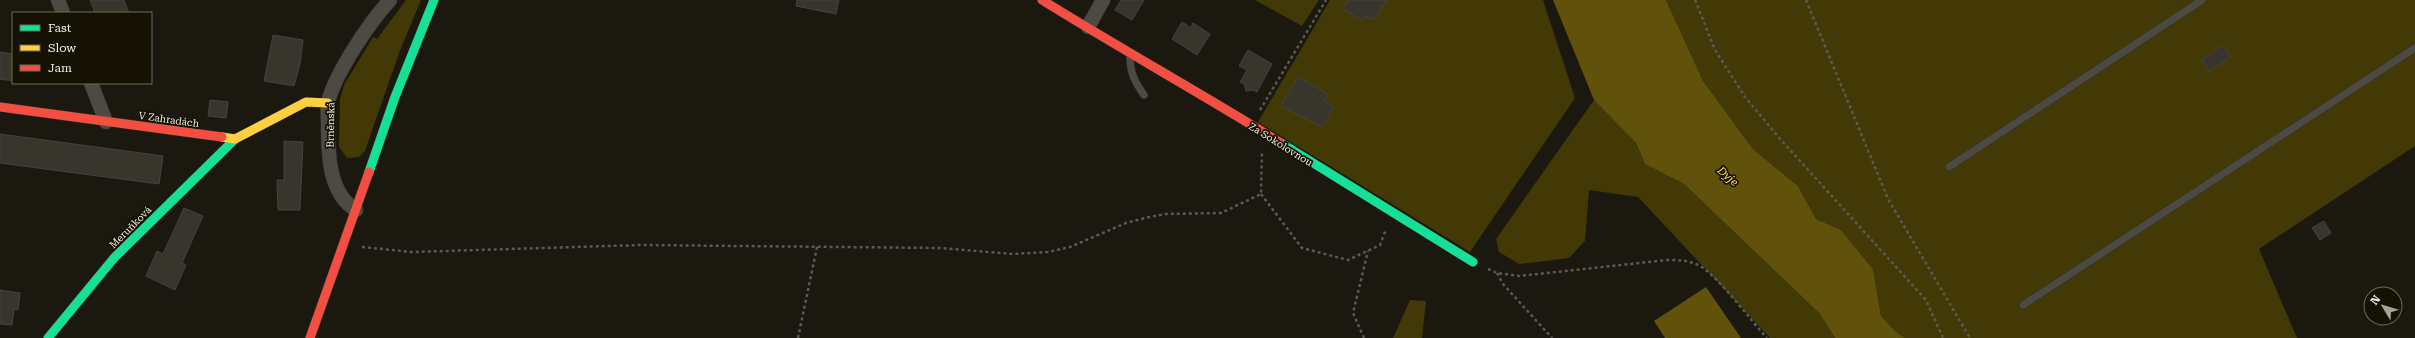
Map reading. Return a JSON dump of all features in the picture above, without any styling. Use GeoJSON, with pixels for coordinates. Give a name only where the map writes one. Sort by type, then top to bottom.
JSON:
{"type":"FeatureCollection","features":[{"type":"Feature","properties":{"kind":"street"},"geometry":{"type":"LineString","coordinates":[[58,0],[63,12]]}},
{"type":"Feature","properties":{"kind":"street","name":"Brněnská"},"geometry":{"type":"LineString","coordinates":[[356,210],[346,201],[332,174],[329,152],[328,103],[338,79],[357,45],[390,0]]}},
{"type":"Feature","properties":{"kind":"street"},"geometry":{"type":"LineString","coordinates":[[310,338],[395,97],[434,0]]}},
{"type":"Feature","properties":{"kind":"street","name":"Za Sokolovnou"},"geometry":{"type":"LineString","coordinates":[[1042,0],[1088,27],[1130,55],[1190,87],[1267,136],[1474,262]]}},
{"type":"Feature","properties":{"kind":"street"},"geometry":{"type":"LineString","coordinates":[[1088,27],[1103,0]]}},
{"type":"Feature","properties":{"kind":"street"},"geometry":{"type":"LineString","coordinates":[[91,84],[106,122]]}},
{"type":"Feature","properties":{"kind":"street"},"geometry":{"type":"LineString","coordinates":[[235,139],[306,102],[328,103]]}},
{"type":"Feature","properties":{"kind":"street","name":"V Zahradách"},"geometry":{"type":"LineString","coordinates":[[0,107],[235,139]]}},
{"type":"Feature","properties":{"kind":"street","name":"Meruňková"},"geometry":{"type":"LineString","coordinates":[[48,338],[112,260],[150,221],[202,176],[235,139]]}},
{"type":"Feature","properties":{"kind":"lane"},"geometry":{"type":"LineString","coordinates":[[1949,167],[2202,0]]}},
{"type":"Feature","properties":{"kind":"lane"},"geometry":{"type":"LineString","coordinates":[[2023,305],[2415,48]]}},
{"type":"Feature","properties":{"kind":"lane"},"geometry":{"type":"LineString","coordinates":[[1130,55],[1130,69],[1134,81],[1144,95]]}},
{"type":"Feature","properties":{"kind":"path"},"geometry":{"type":"LineString","coordinates":[[1251,125],[1326,0]]}},
{"type":"Feature","properties":{"kind":"path"},"geometry":{"type":"LineString","coordinates":[[1695,0],[1715,50],[1745,97],[1781,140],[1926,300],[1943,338]]}},
{"type":"Feature","properties":{"kind":"path"},"geometry":{"type":"LineString","coordinates":[[1806,0],[1888,199],[1970,338]]}},
{"type":"Feature","properties":{"kind":"path"},"geometry":{"type":"LineString","coordinates":[[1267,136],[1262,153],[1261,194],[1302,248],[1348,260],[1380,245],[1394,213]]}},
{"type":"Feature","properties":{"kind":"path"},"geometry":{"type":"LineString","coordinates":[[344,244],[412,252],[641,245],[817,248],[940,248],[1013,254],[1048,252],[1070,247],[1126,223],[1165,214],[1221,213],[1261,194]]}},
{"type":"Feature","properties":{"kind":"path"},"geometry":{"type":"LineString","coordinates":[[798,338],[817,248]]}},
{"type":"Feature","properties":{"kind":"path"},"geometry":{"type":"LineString","coordinates":[[1364,338],[1353,313],[1368,251]]}},
{"type":"Feature","properties":{"kind":"path"},"geometry":{"type":"LineString","coordinates":[[1474,262],[1497,273],[1519,276],[1667,260],[1687,261],[1701,267],[1714,277],[1767,338]]}},
{"type":"Feature","properties":{"kind":"path"},"geometry":{"type":"LineString","coordinates":[[1497,273],[1503,284],[1552,338]]}},
{"type":"Feature","properties":{"kind":"shaded area"},"geometry":{"type":"Polygon","coordinates":[[[406,0],[421,0],[399,53],[365,151],[359,157],[347,158],[339,147],[340,99],[344,85],[373,37],[377,39],[406,0]]]}},
{"type":"Feature","properties":{"kind":"shaded area"},"geometry":{"type":"Polygon","coordinates":[[[1255,0],[1319,0],[1302,26],[1255,0]]]}},
{"type":"Feature","properties":{"kind":"shaded area"},"geometry":{"type":"Polygon","coordinates":[[[1330,0],[1543,0],[1575,98],[1470,252],[1258,122],[1330,0]]]}},
{"type":"Feature","properties":{"kind":"shaded area"},"geometry":{"type":"Polygon","coordinates":[[[1666,0],[2415,0],[2415,146],[2259,249],[2297,338],[1905,338],[1895,331],[1881,316],[1873,269],[1841,230],[1816,219],[1798,186],[1753,149],[1703,81],[1666,0]]]}},
{"type":"Feature","properties":{"kind":"shaded area"},"geometry":{"type":"Polygon","coordinates":[[[1594,100],[1636,143],[1645,164],[1684,184],[1820,314],[1835,338],[1770,338],[1638,197],[1589,190],[1585,241],[1569,258],[1519,264],[1499,252],[1496,239],[1594,100]]]}},
{"type":"Feature","properties":{"kind":"shaded area"},"geometry":{"type":"Polygon","coordinates":[[[1410,300],[1426,301],[1422,338],[1393,338],[1410,300]]]}},
{"type":"Feature","properties":{"kind":"water","name":"Dyje"},"geometry":{"type":"Polygon","coordinates":[[[1553,0],[1666,0],[1703,81],[1753,149],[1798,186],[1816,219],[1841,230],[1873,269],[1881,316],[1895,331],[1905,338],[1835,338],[1820,314],[1684,184],[1645,164],[1636,143],[1594,100],[1553,0]]]}},
{"type":"Feature","properties":{"kind":"water"},"geometry":{"type":"Polygon","coordinates":[[[1706,287],[1741,338],[1665,338],[1654,321],[1706,287]]]}},
{"type":"Feature","properties":{"kind":"building"},"geometry":{"type":"Polygon","coordinates":[[[90,0],[124,0],[129,12],[95,12],[90,0]]]}},
{"type":"Feature","properties":{"kind":"building"},"geometry":{"type":"Polygon","coordinates":[[[797,0],[839,0],[836,14],[796,6],[797,0]]]}},
{"type":"Feature","properties":{"kind":"building"},"geometry":{"type":"Polygon","coordinates":[[[1121,0],[1144,0],[1132,20],[1115,10],[1121,0]]]}},
{"type":"Feature","properties":{"kind":"building"},"geometry":{"type":"Polygon","coordinates":[[[1348,0],[1387,0],[1374,20],[1366,16],[1363,21],[1343,9],[1348,0]]]}},
{"type":"Feature","properties":{"kind":"building"},"geometry":{"type":"Polygon","coordinates":[[[1182,22],[1191,28],[1193,23],[1210,34],[1197,55],[1172,39],[1182,22]]]}},
{"type":"Feature","properties":{"kind":"building"},"geometry":{"type":"Polygon","coordinates":[[[273,35],[303,40],[300,64],[294,86],[264,81],[273,35]]]}},
{"type":"Feature","properties":{"kind":"building"},"geometry":{"type":"Polygon","coordinates":[[[2223,45],[2231,57],[2209,71],[2201,60],[2223,45]]]}},
{"type":"Feature","properties":{"kind":"building"},"geometry":{"type":"Polygon","coordinates":[[[1248,50],[1272,64],[1257,92],[1253,90],[1246,91],[1244,84],[1240,82],[1247,70],[1239,66],[1248,50]]]}},
{"type":"Feature","properties":{"kind":"building"},"geometry":{"type":"Polygon","coordinates":[[[0,52],[12,54],[12,81],[0,79],[0,52]]]}},
{"type":"Feature","properties":{"kind":"building"},"geometry":{"type":"Polygon","coordinates":[[[1298,77],[1328,94],[1324,101],[1334,107],[1323,127],[1281,106],[1298,77]]]}},
{"type":"Feature","properties":{"kind":"building"},"geometry":{"type":"Polygon","coordinates":[[[210,100],[228,102],[226,118],[208,116],[210,100]]]}},
{"type":"Feature","properties":{"kind":"building"},"geometry":{"type":"Polygon","coordinates":[[[0,134],[163,156],[159,184],[0,163],[0,134]]]}},
{"type":"Feature","properties":{"kind":"building"},"geometry":{"type":"Polygon","coordinates":[[[284,141],[303,142],[300,210],[278,210],[277,180],[284,180],[284,141]]]}},
{"type":"Feature","properties":{"kind":"building"},"geometry":{"type":"Polygon","coordinates":[[[184,208],[203,216],[182,263],[186,265],[175,290],[146,276],[157,251],[163,254],[184,208]]]}},
{"type":"Feature","properties":{"kind":"building"},"geometry":{"type":"Polygon","coordinates":[[[2324,221],[2331,233],[2320,240],[2312,228],[2324,221]]]}},
{"type":"Feature","properties":{"kind":"building"},"geometry":{"type":"Polygon","coordinates":[[[0,290],[20,293],[18,310],[14,309],[12,325],[0,324],[0,290]]]}},
{"type":"Feature","properties":{"kind":"traffic: fast"},"geometry":{"type":"LineString","coordinates":[[369,172],[395,97],[434,0]]}},
{"type":"Feature","properties":{"kind":"traffic: fast"},"geometry":{"type":"LineString","coordinates":[[48,338],[114,258],[235,139]]}},
{"type":"Feature","properties":{"kind":"traffic: fast"},"geometry":{"type":"LineString","coordinates":[[1281,143],[1473,262]]}},
{"type":"Feature","properties":{"kind":"traffic: slow"},"geometry":{"type":"LineString","coordinates":[[222,137],[235,139],[306,102],[328,103]]}},
{"type":"Feature","properties":{"kind":"traffic: jam"},"geometry":{"type":"LineString","coordinates":[[1042,0],[1281,143]]}},
{"type":"Feature","properties":{"kind":"traffic: jam"},"geometry":{"type":"LineString","coordinates":[[0,107],[222,137]]}},
{"type":"Feature","properties":{"kind":"traffic: jam"},"geometry":{"type":"LineString","coordinates":[[310,338],[369,172]]}}]}
